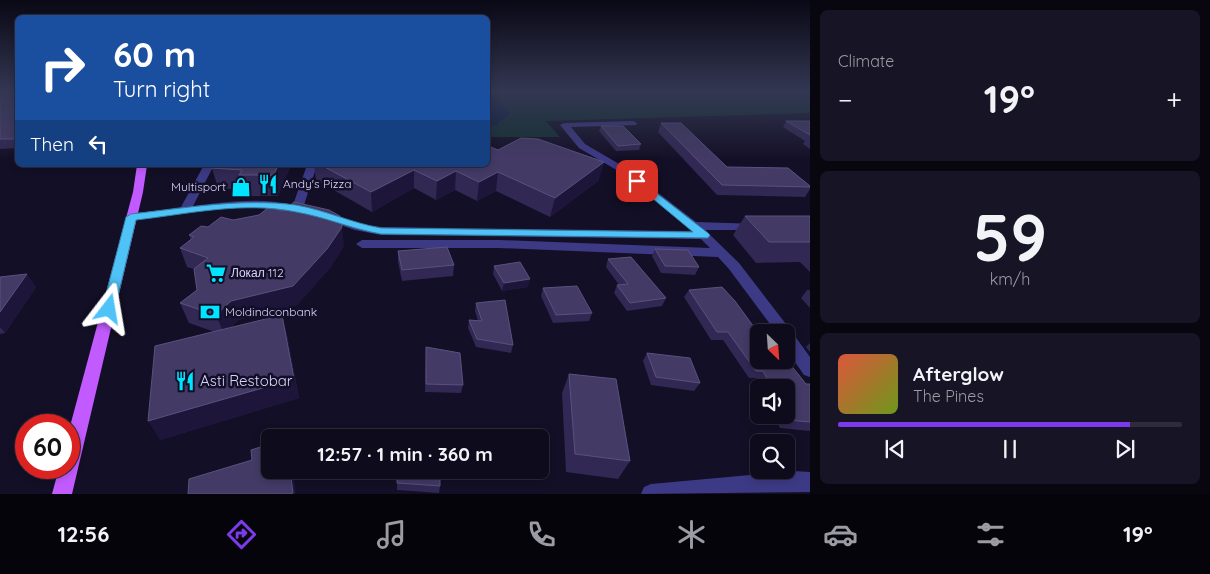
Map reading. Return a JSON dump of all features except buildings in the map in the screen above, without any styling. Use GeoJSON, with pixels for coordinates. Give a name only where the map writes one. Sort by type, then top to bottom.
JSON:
{"type":"FeatureCollection","features":[{"type":"Feature","properties":{"kind":"main road"},"geometry":{"type":"LineString","coordinates":[[62,494],[138,192],[142,167]]}},
{"type":"Feature","properties":{"kind":"street"},"geometry":{"type":"LineString","coordinates":[[634,123],[564,126],[577,142],[623,170],[704,235],[722,253],[778,324]]}},
{"type":"Feature","properties":{"kind":"street"},"geometry":{"type":"LineString","coordinates":[[576,152],[596,153]]}},
{"type":"Feature","properties":{"kind":"street"},"geometry":{"type":"LineString","coordinates":[[184,211],[208,167]]}},
{"type":"Feature","properties":{"kind":"street"},"geometry":{"type":"LineString","coordinates":[[297,209],[311,167]]}},
{"type":"Feature","properties":{"kind":"street"},"geometry":{"type":"LineString","coordinates":[[131,217],[242,205],[297,209],[359,227],[381,231],[704,235]]}},
{"type":"Feature","properties":{"kind":"street"},"geometry":{"type":"LineString","coordinates":[[693,226],[767,226]]}},
{"type":"Feature","properties":{"kind":"street"},"geometry":{"type":"LineString","coordinates":[[362,244],[500,244],[722,253]]}},
{"type":"Feature","properties":{"kind":"street"},"geometry":{"type":"LineString","coordinates":[[795,349],[810,370]]}},
{"type":"Feature","properties":{"kind":"street"},"geometry":{"type":"LineString","coordinates":[[651,494],[765,483],[810,482]]}},
{"type":"Feature","properties":{"kind":"green space"},"geometry":{"type":"Polygon","coordinates":[[[490,114],[775,114],[546,121],[560,137],[490,137],[490,114]]]}},
{"type":"Feature","properties":{"kind":"water"},"geometry":{"type":"Polygon","coordinates":[[[490,114],[510,114],[497,125],[490,127],[490,114]]]}},
{"type":"Feature","properties":{"kind":"place","name":"Andy's Pizza"},"geometry":{"type":"Point","coordinates":[268,184]}},
{"type":"Feature","properties":{"kind":"place","name":"Multisport"},"geometry":{"type":"Point","coordinates":[241,187]}},
{"type":"Feature","properties":{"kind":"place","name":"Локал 112"},"geometry":{"type":"Point","coordinates":[216,273]}},
{"type":"Feature","properties":{"kind":"place","name":"Moldindconbank"},"geometry":{"type":"Point","coordinates":[210,312]}},
{"type":"Feature","properties":{"kind":"place","name":"Asti Restobar"},"geometry":{"type":"Point","coordinates":[185,381]}},
{"type":"Feature","properties":{"kind":"route"},"geometry":{"type":"LineString","coordinates":[[109,309],[131,217],[224,206],[258,205],[297,209],[359,227],[381,231],[704,235],[637,181]]}}]}
